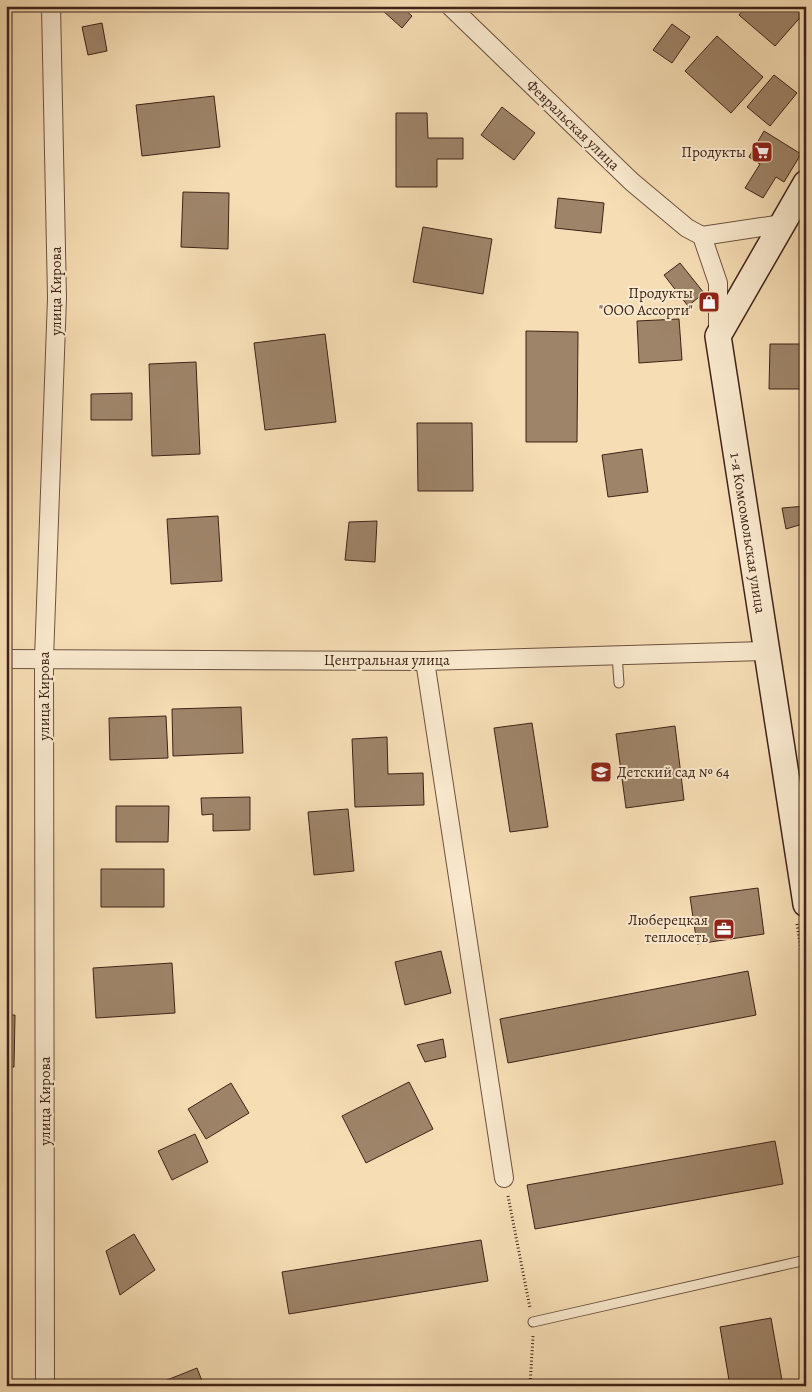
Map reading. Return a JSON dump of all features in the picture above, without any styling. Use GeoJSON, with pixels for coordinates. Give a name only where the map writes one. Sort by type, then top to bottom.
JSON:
{"type":"FeatureCollection","features":[{"type":"Feature","properties":{"kind":"main road"},"geometry":{"type":"LineString","coordinates":[[718,336],[806,183]]}},
{"type":"Feature","properties":{"kind":"main road","name":"1-я Комсомольская улица"},"geometry":{"type":"LineString","coordinates":[[718,336],[806,904]]}},
{"type":"Feature","properties":{"kind":"street","name":"улица Кирова"},"geometry":{"type":"LineString","coordinates":[[45,1386],[44,659],[57,298],[51,6]]}},
{"type":"Feature","properties":{"kind":"street","name":"Февральская улица"},"geometry":{"type":"LineString","coordinates":[[450,6],[632,182],[687,228],[702,236]]}},
{"type":"Feature","properties":{"kind":"street"},"geometry":{"type":"LineString","coordinates":[[718,336],[718,283],[702,236],[782,224]]}},
{"type":"Feature","properties":{"kind":"street","name":"Центральная улица"},"geometry":{"type":"LineString","coordinates":[[6,660],[425,661],[767,651]]}},
{"type":"Feature","properties":{"kind":"street"},"geometry":{"type":"LineString","coordinates":[[425,661],[504,1178]]}},
{"type":"Feature","properties":{"kind":"lane"},"geometry":{"type":"LineString","coordinates":[[618,655],[619,683]]}},
{"type":"Feature","properties":{"kind":"lane"},"geometry":{"type":"LineString","coordinates":[[533,1322],[806,1260]]}},
{"type":"Feature","properties":{"kind":"path"},"geometry":{"type":"LineString","coordinates":[[504,1178],[533,1322],[530,1386]]}},
{"type":"Feature","properties":{"kind":"building"},"geometry":{"type":"Polygon","coordinates":[[[385,6],[401,6],[412,16],[402,28],[382,10],[385,6]]]}},
{"type":"Feature","properties":{"kind":"building"},"geometry":{"type":"Polygon","coordinates":[[[746,6],[769,6],[773,10],[776,6],[797,6],[804,13],[775,46],[739,15],[746,6]]]}},
{"type":"Feature","properties":{"kind":"building"},"geometry":{"type":"Polygon","coordinates":[[[102,23],[107,51],[88,55],[82,27],[102,23]]]}},
{"type":"Feature","properties":{"kind":"building"},"geometry":{"type":"Polygon","coordinates":[[[672,24],[690,37],[672,63],[653,50],[672,24]]]}},
{"type":"Feature","properties":{"kind":"building"},"geometry":{"type":"Polygon","coordinates":[[[717,36],[763,77],[731,113],[685,71],[717,36]]]}},
{"type":"Feature","properties":{"kind":"building"},"geometry":{"type":"Polygon","coordinates":[[[774,75],[797,93],[770,126],[747,107],[774,75]]]}},
{"type":"Feature","properties":{"kind":"building"},"geometry":{"type":"Polygon","coordinates":[[[214,96],[220,147],[142,156],[136,105],[214,96]]]}},
{"type":"Feature","properties":{"kind":"building"},"geometry":{"type":"Polygon","coordinates":[[[502,107],[535,133],[514,160],[481,135],[502,107]]]}},
{"type":"Feature","properties":{"kind":"building"},"geometry":{"type":"Polygon","coordinates":[[[396,113],[427,113],[428,138],[463,138],[463,159],[437,159],[437,187],[396,187],[396,113]]]}},
{"type":"Feature","properties":{"kind":"building"},"geometry":{"type":"Polygon","coordinates":[[[764,131],[801,154],[784,182],[776,177],[763,198],[745,188],[760,164],[749,157],[764,131]]]}},
{"type":"Feature","properties":{"kind":"building"},"geometry":{"type":"Polygon","coordinates":[[[183,192],[229,193],[228,249],[181,247],[183,192]]]}},
{"type":"Feature","properties":{"kind":"building"},"geometry":{"type":"Polygon","coordinates":[[[558,198],[604,203],[601,233],[555,228],[558,198]]]}},
{"type":"Feature","properties":{"kind":"building"},"geometry":{"type":"Polygon","coordinates":[[[423,227],[492,239],[483,294],[413,282],[423,227]]]}},
{"type":"Feature","properties":{"kind":"building"},"geometry":{"type":"Polygon","coordinates":[[[680,263],[704,293],[688,306],[664,275],[680,263]]]}},
{"type":"Feature","properties":{"kind":"building"},"geometry":{"type":"Polygon","coordinates":[[[679,319],[682,360],[639,363],[637,321],[679,319]]]}},
{"type":"Feature","properties":{"kind":"building"},"geometry":{"type":"Polygon","coordinates":[[[526,331],[578,332],[577,442],[526,442],[526,331]]]}},
{"type":"Feature","properties":{"kind":"building"},"geometry":{"type":"Polygon","coordinates":[[[325,334],[336,422],[265,430],[254,343],[325,334]]]}},
{"type":"Feature","properties":{"kind":"building"},"geometry":{"type":"Polygon","coordinates":[[[770,344],[806,344],[806,389],[769,389],[770,344]]]}},
{"type":"Feature","properties":{"kind":"building"},"geometry":{"type":"Polygon","coordinates":[[[196,362],[200,454],[152,456],[149,364],[196,362]]]}},
{"type":"Feature","properties":{"kind":"building"},"geometry":{"type":"Polygon","coordinates":[[[132,393],[132,420],[91,420],[91,394],[132,393]]]}},
{"type":"Feature","properties":{"kind":"building"},"geometry":{"type":"Polygon","coordinates":[[[417,423],[472,423],[473,491],[418,491],[417,423]]]}},
{"type":"Feature","properties":{"kind":"building"},"geometry":{"type":"Polygon","coordinates":[[[642,449],[648,492],[608,497],[602,455],[642,449]]]}},
{"type":"Feature","properties":{"kind":"building"},"geometry":{"type":"Polygon","coordinates":[[[806,506],[806,523],[786,529],[782,508],[806,506]]]}},
{"type":"Feature","properties":{"kind":"building"},"geometry":{"type":"Polygon","coordinates":[[[218,516],[222,581],[171,584],[167,519],[218,516]]]}},
{"type":"Feature","properties":{"kind":"building"},"geometry":{"type":"Polygon","coordinates":[[[377,521],[375,562],[345,560],[349,522],[377,521]]]}},
{"type":"Feature","properties":{"kind":"building"},"geometry":{"type":"Polygon","coordinates":[[[241,707],[243,753],[173,756],[172,709],[241,707]]]}},
{"type":"Feature","properties":{"kind":"building"},"geometry":{"type":"Polygon","coordinates":[[[166,716],[168,758],[110,760],[109,718],[166,716]]]}},
{"type":"Feature","properties":{"kind":"building"},"geometry":{"type":"Polygon","coordinates":[[[532,723],[548,827],[510,832],[494,728],[532,723]]]}},
{"type":"Feature","properties":{"kind":"building"},"geometry":{"type":"Polygon","coordinates":[[[675,726],[684,800],[626,808],[616,734],[675,726]]]}},
{"type":"Feature","properties":{"kind":"building"},"geometry":{"type":"Polygon","coordinates":[[[387,737],[388,774],[423,773],[424,805],[355,807],[352,739],[387,737]]]}},
{"type":"Feature","properties":{"kind":"building"},"geometry":{"type":"Polygon","coordinates":[[[250,797],[250,830],[213,831],[213,814],[202,815],[201,798],[250,797]]]}},
{"type":"Feature","properties":{"kind":"building"},"geometry":{"type":"Polygon","coordinates":[[[116,806],[169,806],[168,842],[116,842],[116,806]]]}},
{"type":"Feature","properties":{"kind":"building"},"geometry":{"type":"Polygon","coordinates":[[[348,809],[354,871],[314,875],[308,812],[348,809]]]}},
{"type":"Feature","properties":{"kind":"building"},"geometry":{"type":"Polygon","coordinates":[[[101,869],[164,869],[164,907],[101,907],[101,869]]]}},
{"type":"Feature","properties":{"kind":"building"},"geometry":{"type":"Polygon","coordinates":[[[758,888],[764,934],[697,944],[690,897],[758,888]]]}},
{"type":"Feature","properties":{"kind":"building"},"geometry":{"type":"Polygon","coordinates":[[[441,951],[451,993],[405,1005],[395,962],[441,951]]]}},
{"type":"Feature","properties":{"kind":"building"},"geometry":{"type":"Polygon","coordinates":[[[172,963],[175,1013],[96,1018],[93,968],[172,963]]]}},
{"type":"Feature","properties":{"kind":"building"},"geometry":{"type":"Polygon","coordinates":[[[748,971],[756,1015],[508,1063],[500,1019],[748,971]]]}},
{"type":"Feature","properties":{"kind":"building"},"geometry":{"type":"Polygon","coordinates":[[[6,1015],[15,1015],[14,1067],[6,1067],[6,1015]]]}},
{"type":"Feature","properties":{"kind":"building"},"geometry":{"type":"Polygon","coordinates":[[[443,1039],[446,1057],[425,1062],[417,1045],[443,1039]]]}},
{"type":"Feature","properties":{"kind":"building"},"geometry":{"type":"Polygon","coordinates":[[[409,1082],[433,1129],[366,1163],[342,1116],[409,1082]]]}},
{"type":"Feature","properties":{"kind":"building"},"geometry":{"type":"Polygon","coordinates":[[[231,1083],[249,1113],[206,1139],[188,1109],[231,1083]]]}},
{"type":"Feature","properties":{"kind":"building"},"geometry":{"type":"Polygon","coordinates":[[[195,1134],[208,1162],[172,1180],[158,1151],[195,1134]]]}},
{"type":"Feature","properties":{"kind":"building"},"geometry":{"type":"Polygon","coordinates":[[[775,1141],[783,1184],[535,1229],[527,1185],[775,1141]]]}},
{"type":"Feature","properties":{"kind":"building"},"geometry":{"type":"Polygon","coordinates":[[[134,1234],[155,1270],[120,1295],[106,1251],[134,1234]]]}},
{"type":"Feature","properties":{"kind":"building"},"geometry":{"type":"Polygon","coordinates":[[[481,1240],[488,1281],[289,1314],[282,1272],[481,1240]]]}},
{"type":"Feature","properties":{"kind":"building"},"geometry":{"type":"Polygon","coordinates":[[[771,1318],[783,1386],[730,1386],[720,1327],[771,1318]]]}},
{"type":"Feature","properties":{"kind":"building"},"geometry":{"type":"Polygon","coordinates":[[[197,1368],[204,1386],[152,1386],[197,1368]]]}},
{"type":"Feature","properties":{"kind":"place","name":"Продукты"},"geometry":{"type":"Point","coordinates":[762,152]}},
{"type":"Feature","properties":{"kind":"place","name":"Продукты \"ООО Ассорти\""},"geometry":{"type":"Point","coordinates":[709,302]}},
{"type":"Feature","properties":{"kind":"place","name":"Детский сад № 64"},"geometry":{"type":"Point","coordinates":[601,772]}},
{"type":"Feature","properties":{"kind":"place","name":"Люберецкая теплосеть"},"geometry":{"type":"Point","coordinates":[724,929]}}]}
